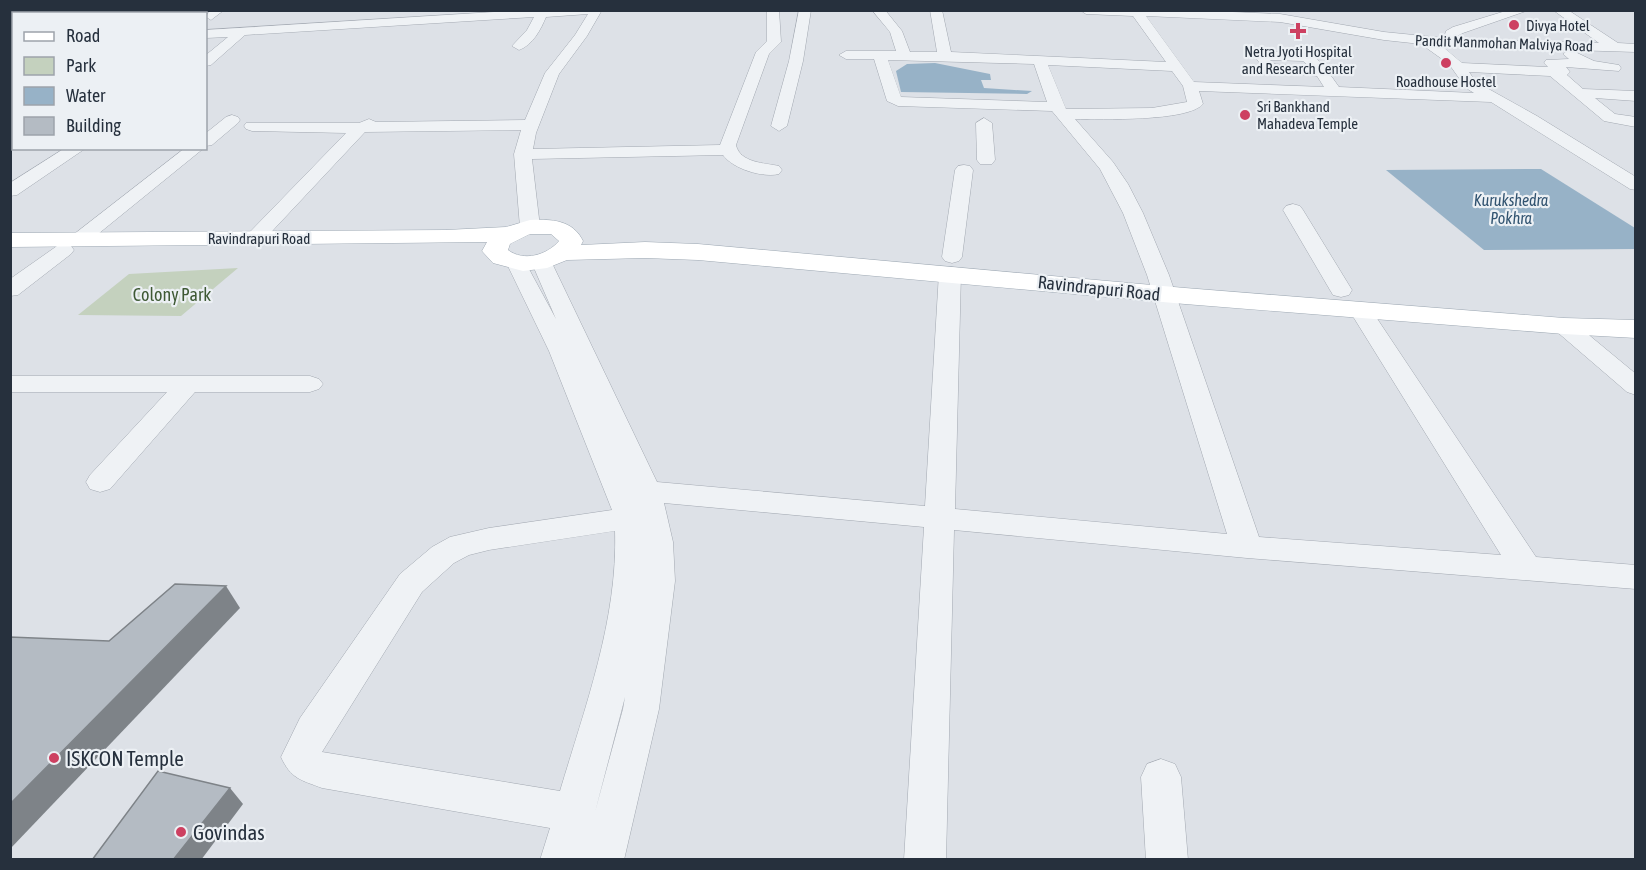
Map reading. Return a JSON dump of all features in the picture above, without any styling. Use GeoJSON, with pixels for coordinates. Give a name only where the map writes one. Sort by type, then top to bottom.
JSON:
{"type":"FeatureCollection","features":[{"type":"Feature","properties":{"kind":"main road","name":"Ravindrapuri Road"},"geometry":{"type":"LineString","coordinates":[[10,250],[72,245],[254,238],[698,252],[951,265],[1161,285],[1360,310],[1564,326],[1635,329]]}},
{"type":"Feature","properties":{"kind":"main road","name":"Ravindrapuri Road"},"geometry":{"type":"LineString","coordinates":[[10,240],[72,245],[531,246]]}},
{"type":"Feature","properties":{"kind":"main road","name":"Ravindrapuri Road"},"geometry":{"type":"LineString","coordinates":[[1161,285],[1341,290],[1542,307],[1635,309]]}},
{"type":"Feature","properties":{"kind":"street"},"geometry":{"type":"LineString","coordinates":[[285,16],[395,10]]}},
{"type":"Feature","properties":{"kind":"street"},"geometry":{"type":"LineString","coordinates":[[207,33],[419,16],[594,10],[581,36],[552,72],[531,125],[523,154],[531,246],[561,351],[658,542],[660,581],[641,709],[603,860]]}},
{"type":"Feature","properties":{"kind":"street"},"geometry":{"type":"LineString","coordinates":[[728,150],[730,134],[763,52],[774,42],[773,10]]}},
{"type":"Feature","properties":{"kind":"street"},"geometry":{"type":"LineString","coordinates":[[779,126],[796,61],[805,10]]}},
{"type":"Feature","properties":{"kind":"street"},"geometry":{"type":"LineString","coordinates":[[878,10],[896,31],[904,55]]}},
{"type":"Feature","properties":{"kind":"street"},"geometry":{"type":"LineString","coordinates":[[936,10],[945,56]]}},
{"type":"Feature","properties":{"kind":"street","name":"Pandit Manmohan Malviya Road"},"geometry":{"type":"LineString","coordinates":[[1086,10],[1277,14],[1426,41],[1635,48]]}},
{"type":"Feature","properties":{"kind":"street"},"geometry":{"type":"LineString","coordinates":[[1309,10],[1323,24]]}},
{"type":"Feature","properties":{"kind":"street"},"geometry":{"type":"LineString","coordinates":[[1451,43],[1451,34],[1458,30],[1523,10]]}},
{"type":"Feature","properties":{"kind":"street"},"geometry":{"type":"LineString","coordinates":[[1559,10],[1614,47]]}},
{"type":"Feature","properties":{"kind":"street"},"geometry":{"type":"LineString","coordinates":[[880,55],[892,98],[898,101],[1056,116],[1184,108],[1195,104],[1190,86],[1137,12]]}},
{"type":"Feature","properties":{"kind":"street"},"geometry":{"type":"LineString","coordinates":[[519,46],[533,32],[542,13]]}},
{"type":"Feature","properties":{"kind":"street"},"geometry":{"type":"LineString","coordinates":[[212,14],[233,16]]}},
{"type":"Feature","properties":{"kind":"street"},"geometry":{"type":"LineString","coordinates":[[207,61],[242,31]]}},
{"type":"Feature","properties":{"kind":"street"},"geometry":{"type":"LineString","coordinates":[[1426,41],[1460,67],[1471,85],[1635,185]]}},
{"type":"Feature","properties":{"kind":"street"},"geometry":{"type":"LineString","coordinates":[[1556,46],[1584,63]]}},
{"type":"Feature","properties":{"kind":"street"},"geometry":{"type":"LineString","coordinates":[[846,55],[945,56],[1176,67]]}},
{"type":"Feature","properties":{"kind":"street"},"geometry":{"type":"LineString","coordinates":[[1039,60],[1056,116],[1074,127],[1119,184],[1161,285],[1247,547]]}},
{"type":"Feature","properties":{"kind":"street"},"geometry":{"type":"LineString","coordinates":[[1460,67],[1563,72],[1551,63],[1584,63],[1614,68]]}},
{"type":"Feature","properties":{"kind":"street"},"geometry":{"type":"LineString","coordinates":[[1320,72],[1335,92]]}},
{"type":"Feature","properties":{"kind":"street"},"geometry":{"type":"LineString","coordinates":[[1554,72],[1610,118],[1635,122]]}},
{"type":"Feature","properties":{"kind":"street"},"geometry":{"type":"LineString","coordinates":[[1190,86],[1495,98]]}},
{"type":"Feature","properties":{"kind":"street"},"geometry":{"type":"LineString","coordinates":[[1580,93],[1635,96]]}},
{"type":"Feature","properties":{"kind":"street"},"geometry":{"type":"LineString","coordinates":[[207,140],[232,120]]}},
{"type":"Feature","properties":{"kind":"street"},"geometry":{"type":"LineString","coordinates":[[963,122],[990,123],[986,160]]}},
{"type":"Feature","properties":{"kind":"street"},"geometry":{"type":"LineString","coordinates":[[252,126],[531,125]]}},
{"type":"Feature","properties":{"kind":"street"},"geometry":{"type":"LineString","coordinates":[[254,238],[365,126]]}},
{"type":"Feature","properties":{"kind":"street"},"geometry":{"type":"LineString","coordinates":[[10,191],[75,150]]}},
{"type":"Feature","properties":{"kind":"street"},"geometry":{"type":"LineString","coordinates":[[10,290],[72,245],[193,150]]}},
{"type":"Feature","properties":{"kind":"street"},"geometry":{"type":"LineString","coordinates":[[523,154],[728,150],[743,162],[773,170]]}},
{"type":"Feature","properties":{"kind":"street"},"geometry":{"type":"LineString","coordinates":[[924,860],[951,265],[964,170]]}},
{"type":"Feature","properties":{"kind":"street"},"geometry":{"type":"LineString","coordinates":[[1293,210],[1341,290]]}},
{"type":"Feature","properties":{"kind":"street"},"geometry":{"type":"LineString","coordinates":[[1360,310],[1526,568]]}},
{"type":"Feature","properties":{"kind":"street"},"geometry":{"type":"LineString","coordinates":[[1564,326],[1635,387]]}},
{"type":"Feature","properties":{"kind":"street"},"geometry":{"type":"LineString","coordinates":[[10,384],[186,386],[310,384]]}},
{"type":"Feature","properties":{"kind":"street"},"geometry":{"type":"LineString","coordinates":[[100,482],[186,386]]}},
{"type":"Feature","properties":{"kind":"street"},"geometry":{"type":"LineString","coordinates":[[561,860],[611,681],[622,630],[639,505]]}},
{"type":"Feature","properties":{"kind":"street"},"geometry":{"type":"LineString","coordinates":[[575,813],[322,770],[308,765],[300,757],[313,729],[411,583],[443,555],[461,545],[639,505],[939,520],[1635,577]]}},
{"type":"Feature","properties":{"kind":"street"},"geometry":{"type":"LineString","coordinates":[[1161,777],[1167,860]]}},
{"type":"Feature","properties":{"kind":"green space","name":"Colony Park"},"geometry":{"type":"Polygon","coordinates":[[[238,268],[181,316],[78,315],[129,274],[238,268]]]}},
{"type":"Feature","properties":{"kind":"water"},"geometry":{"type":"Polygon","coordinates":[[[935,63],[990,74],[991,80],[981,80],[984,88],[1032,91],[1027,94],[901,92],[896,71],[907,64],[935,63]]]}},
{"type":"Feature","properties":{"kind":"water","name":"Kurukshedra Pokhra"},"geometry":{"type":"Polygon","coordinates":[[[1541,169],[1635,228],[1635,249],[1484,250],[1386,170],[1541,169]]]}},
{"type":"Feature","properties":{"kind":"building"},"geometry":{"type":"Polygon","coordinates":[[[175,584],[226,586],[10,804],[10,637],[109,641],[175,584]]]}},
{"type":"Feature","properties":{"kind":"building"},"geometry":{"type":"Polygon","coordinates":[[[158,771],[230,788],[173,860],[92,860],[158,771]]]}},
{"type":"Feature","properties":{"kind":"place","name":"Divya Hotel"},"geometry":{"type":"Point","coordinates":[1514,25]}},
{"type":"Feature","properties":{"kind":"place","name":"Netra Jyoti Hospital and Research Center"},"geometry":{"type":"Point","coordinates":[1298,31]}},
{"type":"Feature","properties":{"kind":"place","name":"Roadhouse Hostel"},"geometry":{"type":"Point","coordinates":[1446,63]}},
{"type":"Feature","properties":{"kind":"place","name":"Sri Bankhand Mahadeva Temple"},"geometry":{"type":"Point","coordinates":[1245,115]}},
{"type":"Feature","properties":{"kind":"place","name":"ISKCON Temple"},"geometry":{"type":"Point","coordinates":[54,758]}},
{"type":"Feature","properties":{"kind":"place","name":"Govindas"},"geometry":{"type":"Point","coordinates":[181,832]}}]}
